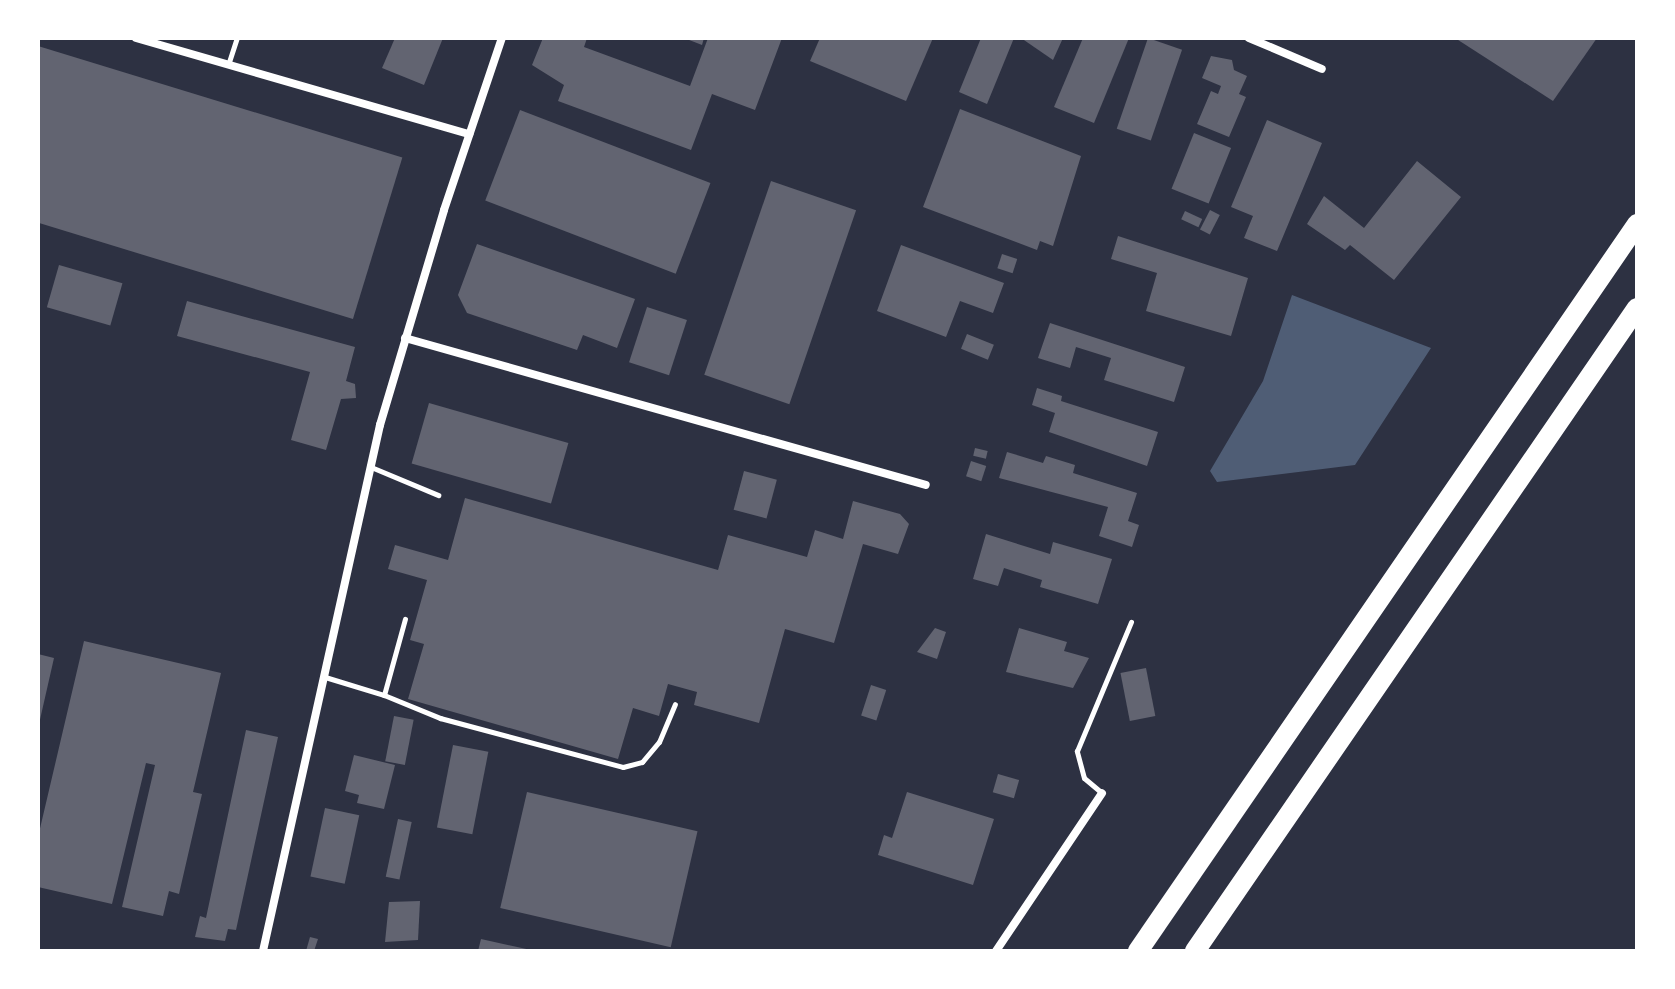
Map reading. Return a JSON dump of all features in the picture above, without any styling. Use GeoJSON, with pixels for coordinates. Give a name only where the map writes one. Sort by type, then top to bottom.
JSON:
{"type":"FeatureCollection","features":[{"type":"Feature","properties":{"kind":"highway"},"geometry":{"type":"LineString","coordinates":[[1138,951],[1637,224]]}},
{"type":"Feature","properties":{"kind":"highway"},"geometry":{"type":"LineString","coordinates":[[1195,951],[1637,308]]}},
{"type":"Feature","properties":{"kind":"street"},"geometry":{"type":"LineString","coordinates":[[136,38],[469,134]]}},
{"type":"Feature","properties":{"kind":"street"},"geometry":{"type":"LineString","coordinates":[[263,951],[371,467],[405,338],[502,38]]}},
{"type":"Feature","properties":{"kind":"street"},"geometry":{"type":"LineString","coordinates":[[1249,38],[1322,69]]}},
{"type":"Feature","properties":{"kind":"street"},"geometry":{"type":"LineString","coordinates":[[405,338],[926,485]]}},
{"type":"Feature","properties":{"kind":"street"},"geometry":{"type":"LineString","coordinates":[[996,951],[1102,793]]}},
{"type":"Feature","properties":{"kind":"lane"},"geometry":{"type":"LineString","coordinates":[[228,66],[237,38]]}},
{"type":"Feature","properties":{"kind":"lane"},"geometry":{"type":"LineString","coordinates":[[371,467],[438,495]]}},
{"type":"Feature","properties":{"kind":"lane"},"geometry":{"type":"LineString","coordinates":[[384,695],[405,619]]}},
{"type":"Feature","properties":{"kind":"lane"},"geometry":{"type":"LineString","coordinates":[[1102,793],[1084,778],[1077,751],[1131,622]]}},
{"type":"Feature","properties":{"kind":"lane"},"geometry":{"type":"LineString","coordinates":[[324,677],[384,695],[440,718],[623,767],[642,762],[659,742],[675,704]]}},
{"type":"Feature","properties":{"kind":"water"},"geometry":{"type":"Polygon","coordinates":[[[1292,295],[1431,348],[1355,465],[1217,482],[1210,471],[1263,381],[1292,295]]]}},
{"type":"Feature","properties":{"kind":"building"},"geometry":{"type":"Polygon","coordinates":[[[395,38],[443,38],[424,85],[382,68],[395,38]]]}},
{"type":"Feature","properties":{"kind":"building"},"geometry":{"type":"Polygon","coordinates":[[[543,38],[587,38],[584,47],[690,86],[708,38],[782,38],[755,110],[712,94],[691,150],[558,101],[564,85],[532,65],[543,38]]]}},
{"type":"Feature","properties":{"kind":"building"},"geometry":{"type":"Polygon","coordinates":[[[684,38],[704,38],[702,45],[684,38]]]}},
{"type":"Feature","properties":{"kind":"building"},"geometry":{"type":"Polygon","coordinates":[[[820,38],[933,38],[906,101],[810,61],[820,38]]]}},
{"type":"Feature","properties":{"kind":"building"},"geometry":{"type":"Polygon","coordinates":[[[981,38],[1014,38],[987,104],[959,92],[981,38]]]}},
{"type":"Feature","properties":{"kind":"building"},"geometry":{"type":"Polygon","coordinates":[[[1021,38],[1063,38],[1053,60],[1021,38]]]}},
{"type":"Feature","properties":{"kind":"building"},"geometry":{"type":"Polygon","coordinates":[[[1083,38],[1129,38],[1094,123],[1054,107],[1083,38]]]}},
{"type":"Feature","properties":{"kind":"building"},"geometry":{"type":"Polygon","coordinates":[[[1148,38],[1182,50],[1151,140],[1117,129],[1148,38]]]}},
{"type":"Feature","properties":{"kind":"building"},"geometry":{"type":"Polygon","coordinates":[[[1455,38],[1597,38],[1553,101],[1455,38]]]}},
{"type":"Feature","properties":{"kind":"building"},"geometry":{"type":"Polygon","coordinates":[[[38,46],[402,157],[353,319],[38,223],[38,46]]]}},
{"type":"Feature","properties":{"kind":"building"},"geometry":{"type":"Polygon","coordinates":[[[1211,56],[1232,60],[1234,70],[1247,76],[1239,94],[1246,97],[1229,137],[1197,124],[1211,91],[1218,94],[1221,86],[1202,78],[1211,56]]]}},
{"type":"Feature","properties":{"kind":"building"},"geometry":{"type":"Polygon","coordinates":[[[960,109],[1081,156],[1053,246],[1040,241],[1037,250],[923,207],[960,109]]]}},
{"type":"Feature","properties":{"kind":"building"},"geometry":{"type":"Polygon","coordinates":[[[520,110],[710,183],[676,274],[485,201],[520,110]]]}},
{"type":"Feature","properties":{"kind":"building"},"geometry":{"type":"Polygon","coordinates":[[[1267,120],[1322,143],[1277,251],[1244,238],[1253,216],[1231,207],[1267,120]]]}},
{"type":"Feature","properties":{"kind":"building"},"geometry":{"type":"Polygon","coordinates":[[[1194,133],[1231,148],[1209,204],[1172,189],[1194,133]]]}},
{"type":"Feature","properties":{"kind":"building"},"geometry":{"type":"Polygon","coordinates":[[[1417,161],[1461,197],[1394,280],[1350,245],[1345,250],[1307,224],[1324,196],[1364,228],[1417,161]]]}},
{"type":"Feature","properties":{"kind":"building"},"geometry":{"type":"Polygon","coordinates":[[[771,181],[856,210],[789,404],[704,375],[771,181]]]}},
{"type":"Feature","properties":{"kind":"building"},"geometry":{"type":"Polygon","coordinates":[[[1210,210],[1220,215],[1210,235],[1200,230],[1210,210]]]}},
{"type":"Feature","properties":{"kind":"building"},"geometry":{"type":"Polygon","coordinates":[[[1185,211],[1202,219],[1198,227],[1181,219],[1185,211]]]}},
{"type":"Feature","properties":{"kind":"building"},"geometry":{"type":"Polygon","coordinates":[[[1118,236],[1248,278],[1231,336],[1146,311],[1157,273],[1111,259],[1118,236]]]}},
{"type":"Feature","properties":{"kind":"building"},"geometry":{"type":"Polygon","coordinates":[[[477,244],[635,299],[617,348],[583,335],[577,350],[467,313],[458,295],[477,244]]]}},
{"type":"Feature","properties":{"kind":"building"},"geometry":{"type":"Polygon","coordinates":[[[901,245],[1004,283],[993,313],[960,301],[946,337],[877,311],[901,245]]]}},
{"type":"Feature","properties":{"kind":"building"},"geometry":{"type":"Polygon","coordinates":[[[1002,254],[1017,259],[1013,273],[997,268],[1002,254]]]}},
{"type":"Feature","properties":{"kind":"building"},"geometry":{"type":"Polygon","coordinates":[[[59,265],[122,283],[110,325],[47,307],[59,265]]]}},
{"type":"Feature","properties":{"kind":"building"},"geometry":{"type":"Polygon","coordinates":[[[187,301],[355,347],[346,381],[355,384],[356,398],[341,399],[326,450],[291,440],[310,372],[177,336],[187,301]]]}},
{"type":"Feature","properties":{"kind":"building"},"geometry":{"type":"Polygon","coordinates":[[[647,307],[687,320],[669,375],[629,362],[647,307]]]}},
{"type":"Feature","properties":{"kind":"building"},"geometry":{"type":"Polygon","coordinates":[[[1050,323],[1185,367],[1174,402],[1104,380],[1111,358],[1076,347],[1070,368],[1038,358],[1050,323]]]}},
{"type":"Feature","properties":{"kind":"building"},"geometry":{"type":"Polygon","coordinates":[[[967,334],[994,345],[988,360],[961,349],[967,334]]]}},
{"type":"Feature","properties":{"kind":"building"},"geometry":{"type":"Polygon","coordinates":[[[1037,388],[1062,396],[1061,401],[1158,432],[1147,466],[1049,432],[1055,413],[1032,405],[1037,388]]]}},
{"type":"Feature","properties":{"kind":"building"},"geometry":{"type":"Polygon","coordinates":[[[429,403],[568,443],[551,504],[412,464],[429,403]]]}},
{"type":"Feature","properties":{"kind":"building"},"geometry":{"type":"Polygon","coordinates":[[[975,448],[988,451],[986,459],[973,456],[975,448]]]}},
{"type":"Feature","properties":{"kind":"building"},"geometry":{"type":"Polygon","coordinates":[[[1007,452],[1043,463],[1046,456],[1075,465],[1073,473],[1137,493],[1128,521],[1139,525],[1132,547],[1099,536],[1108,507],[999,478],[1007,452]]]}},
{"type":"Feature","properties":{"kind":"building"},"geometry":{"type":"Polygon","coordinates":[[[971,461],[986,466],[981,481],[966,476],[971,461]]]}},
{"type":"Feature","properties":{"kind":"building"},"geometry":{"type":"Polygon","coordinates":[[[744,471],[777,480],[766,518],[734,510],[744,471]]]}},
{"type":"Feature","properties":{"kind":"building"},"geometry":{"type":"Polygon","coordinates":[[[465,498],[718,570],[728,535],[807,557],[815,530],[843,539],[853,501],[900,514],[909,524],[898,554],[863,544],[834,643],[785,629],[759,723],[694,705],[697,692],[668,684],[659,716],[633,708],[618,759],[408,699],[424,644],[410,640],[427,580],[388,569],[395,545],[448,560],[465,498]]]}},
{"type":"Feature","properties":{"kind":"building"},"geometry":{"type":"Polygon","coordinates":[[[986,534],[1050,554],[1053,542],[1112,559],[1098,604],[1040,587],[1042,580],[1004,568],[998,586],[973,579],[986,534]]]}},
{"type":"Feature","properties":{"kind":"building"},"geometry":{"type":"Polygon","coordinates":[[[935,628],[946,632],[937,659],[917,652],[935,628]]]}},
{"type":"Feature","properties":{"kind":"building"},"geometry":{"type":"Polygon","coordinates":[[[1019,628],[1067,642],[1064,651],[1089,658],[1073,688],[1006,672],[1019,628]]]}},
{"type":"Feature","properties":{"kind":"building"},"geometry":{"type":"Polygon","coordinates":[[[84,641],[221,673],[193,792],[202,794],[179,894],[169,891],[163,916],[122,907],[155,765],[146,763],[112,904],[38,887],[38,837],[84,641]]]}},
{"type":"Feature","properties":{"kind":"building"},"geometry":{"type":"Polygon","coordinates":[[[38,654],[54,658],[39,724],[38,724],[38,654]]]}},
{"type":"Feature","properties":{"kind":"building"},"geometry":{"type":"Polygon","coordinates":[[[1146,668],[1155,716],[1130,721],[1120,673],[1146,668]]]}},
{"type":"Feature","properties":{"kind":"building"},"geometry":{"type":"Polygon","coordinates":[[[871,685],[886,690],[876,720],[861,715],[871,685]]]}},
{"type":"Feature","properties":{"kind":"building"},"geometry":{"type":"Polygon","coordinates":[[[394,716],[414,720],[405,765],[385,761],[394,716]]]}},
{"type":"Feature","properties":{"kind":"building"},"geometry":{"type":"Polygon","coordinates":[[[246,730],[278,737],[236,930],[228,929],[225,941],[195,937],[200,916],[206,918],[246,730]]]}},
{"type":"Feature","properties":{"kind":"building"},"geometry":{"type":"Polygon","coordinates":[[[453,745],[488,752],[472,834],[437,827],[453,745]]]}},
{"type":"Feature","properties":{"kind":"building"},"geometry":{"type":"Polygon","coordinates":[[[354,755],[395,765],[384,809],[357,803],[359,795],[345,791],[354,755]]]}},
{"type":"Feature","properties":{"kind":"building"},"geometry":{"type":"Polygon","coordinates":[[[998,774],[1019,780],[1014,798],[993,792],[998,774]]]}},
{"type":"Feature","properties":{"kind":"building"},"geometry":{"type":"Polygon","coordinates":[[[527,792],[698,831],[671,947],[500,908],[527,792]]]}},
{"type":"Feature","properties":{"kind":"building"},"geometry":{"type":"Polygon","coordinates":[[[907,792],[994,819],[973,885],[878,855],[884,835],[892,838],[907,792]]]}},
{"type":"Feature","properties":{"kind":"building"},"geometry":{"type":"Polygon","coordinates":[[[325,808],[359,815],[345,884],[310,876],[325,808]]]}},
{"type":"Feature","properties":{"kind":"building"},"geometry":{"type":"Polygon","coordinates":[[[398,819],[412,822],[399,880],[386,877],[398,819]]]}},
{"type":"Feature","properties":{"kind":"building"},"geometry":{"type":"Polygon","coordinates":[[[420,901],[418,940],[385,942],[389,902],[420,901]]]}},
{"type":"Feature","properties":{"kind":"building"},"geometry":{"type":"Polygon","coordinates":[[[310,937],[318,939],[314,951],[306,951],[310,937]]]}},
{"type":"Feature","properties":{"kind":"building"},"geometry":{"type":"Polygon","coordinates":[[[481,939],[531,950],[531,951],[478,951],[481,939]]]}}]}
